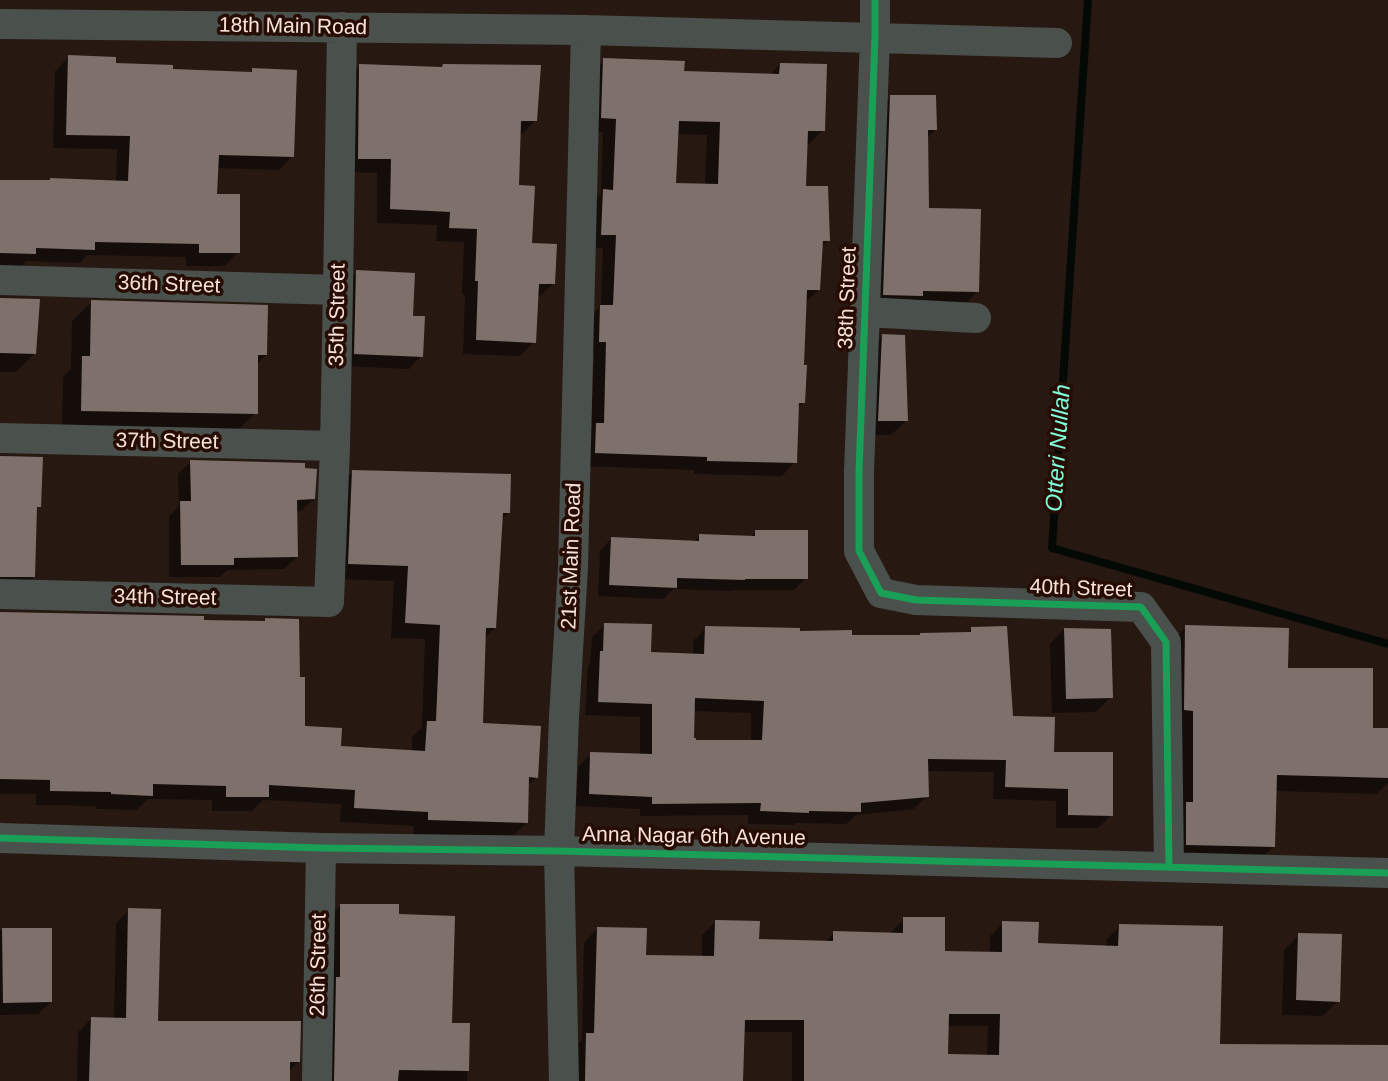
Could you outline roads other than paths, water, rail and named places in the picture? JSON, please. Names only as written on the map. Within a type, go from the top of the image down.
[{"type":"street","name":"38th Street","points":[[875,0],[876,37],[859,472],[859,551],[881,593]]},
{"type":"street","name":"18th Main Road","points":[[0,24],[234,13],[342,27],[586,30],[1057,43]]},
{"type":"street","name":"35th Street","points":[[329,602],[335,446],[342,27]]},
{"type":"street","name":"21st Main Road","points":[[564,1081],[559,851],[573,567],[586,30]]},
{"type":"street","name":"36th Street","points":[[0,280],[338,290]]},
{"type":"street","points":[[865,312],[976,318]]},
{"type":"street","name":"37th Street","points":[[0,438],[335,446]]},
{"type":"street","name":"40th Street","points":[[881,593],[916,600],[1141,607],[1166,642],[1169,866]]},
{"type":"street","name":"34th Street","points":[[0,594],[329,602]]},
{"type":"street","name":"Anna Nagar 6th Avenue","points":[[0,838],[1388,873]]},
{"type":"street","name":"26th Street","points":[[317,1081],[321,848]]},
{"type":"waterway","name":"Otteri Nullah","points":[[1088,0],[1052,548],[1388,644]]}]
